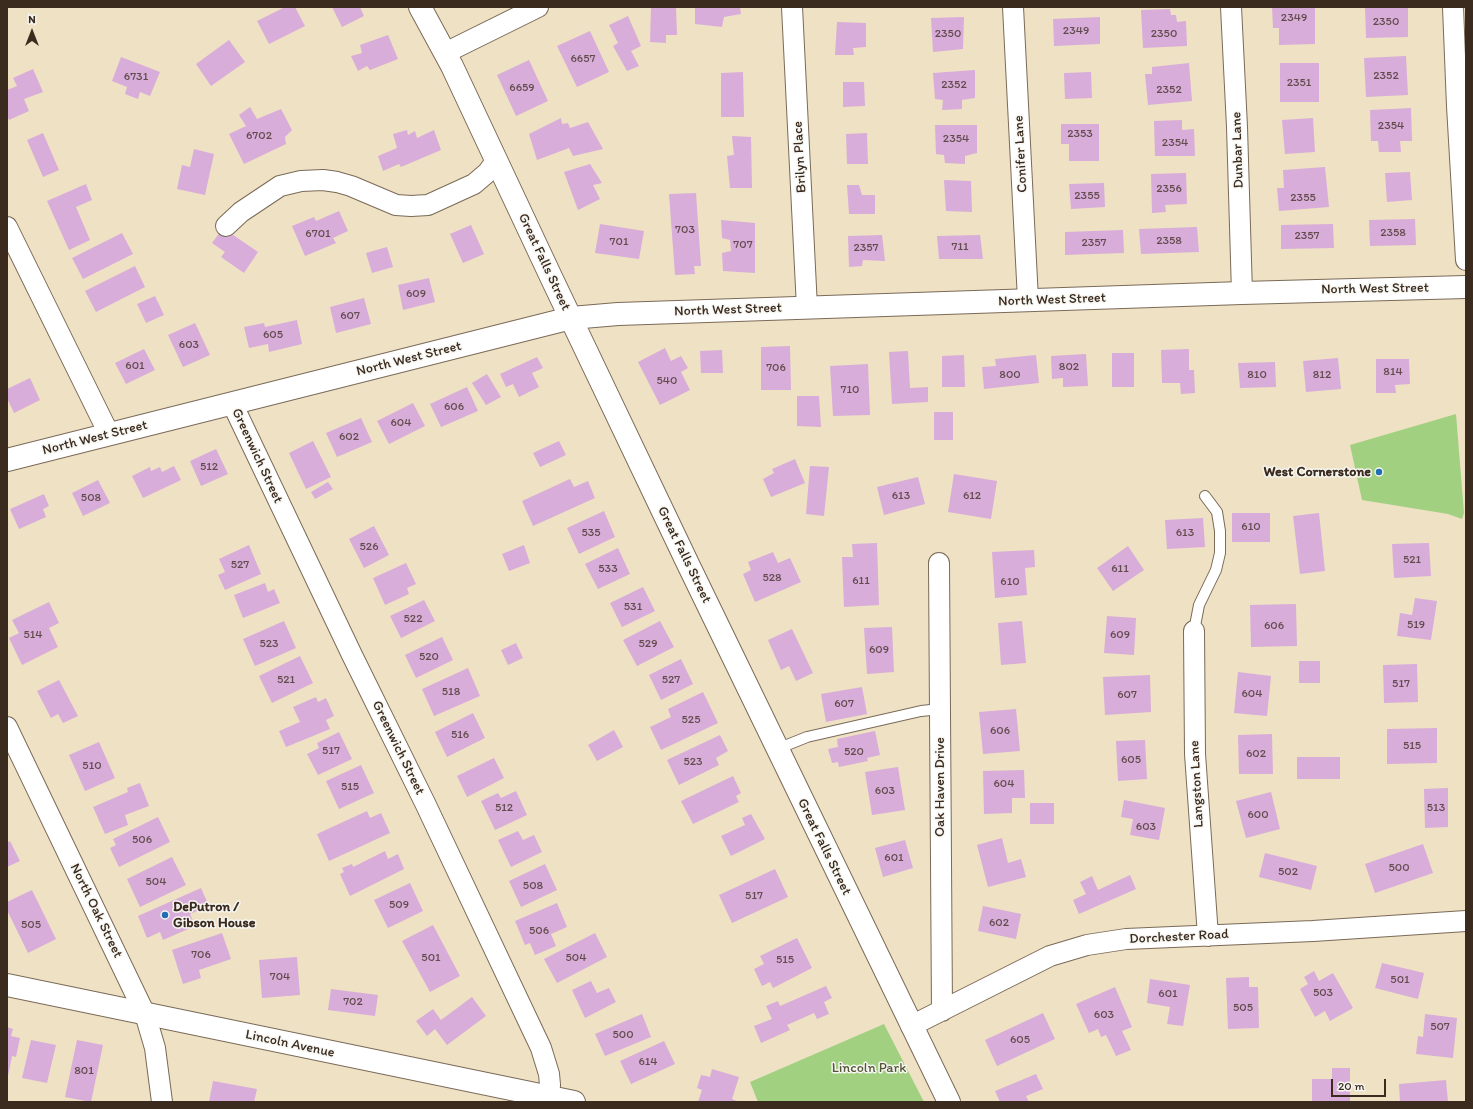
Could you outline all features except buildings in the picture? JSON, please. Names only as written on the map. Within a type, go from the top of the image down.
[{"type":"main road","name":"Great Falls Street","points":[[420,7],[445,53],[777,749],[948,1102]]},
{"type":"main road","name":"North West Street","points":[[7,460],[571,318],[618,314],[1466,287]]},
{"type":"main road","name":"Lincoln Avenue","points":[[7,985],[574,1102]]},
{"type":"street","points":[[445,53],[538,7]]},
{"type":"street","name":"Brilyn Place","points":[[792,7],[807,308]]},
{"type":"street","name":"Conifer Lane","points":[[1014,7],[1028,300]]},
{"type":"street","name":"Dunbar Lane","points":[[1231,7],[1237,128],[1242,293]]},
{"type":"street","points":[[1454,7],[1457,106],[1466,260]]},
{"type":"street","points":[[226,226],[241,212],[280,186],[301,180],[323,180],[337,182],[351,186],[396,205],[428,205],[474,184],[488,172],[496,161]]},
{"type":"street","points":[[7,227],[109,434]]},
{"type":"street","name":"Greenwich Street","points":[[232,403],[425,803],[541,1048],[550,1085],[549,1096]]},
{"type":"street","name":"Oak Haven Drive","points":[[939,563],[942,1010]]},
{"type":"street","name":"Langston Lane","points":[[1194,631],[1195,754],[1208,936]]},
{"type":"street","name":"North Oak Street","points":[[7,727],[145,1014],[155,1048],[162,1102]]},
{"type":"street","name":"Dorchester Road","points":[[911,1026],[1050,956],[1087,945],[1126,940],[1313,931],[1466,921]]},
{"type":"lane","points":[[1194,631],[1199,605],[1216,570],[1220,553],[1220,531],[1217,512],[1205,496]]},
{"type":"lane","points":[[777,749],[806,737],[921,711],[940,709]]},
{"type":"green space","points":[[1456,414],[1464,513],[1462,519],[1448,514],[1362,500],[1350,445]]},
{"type":"green space","name":"Lincoln Park","points":[[884,1024],[924,1102],[758,1102],[750,1082]]},
{"type":"place","name":"West Cornerstone","points":[[1379,472]]},
{"type":"place","name":"DePutron / Gibson House","points":[[165,915]]}]
